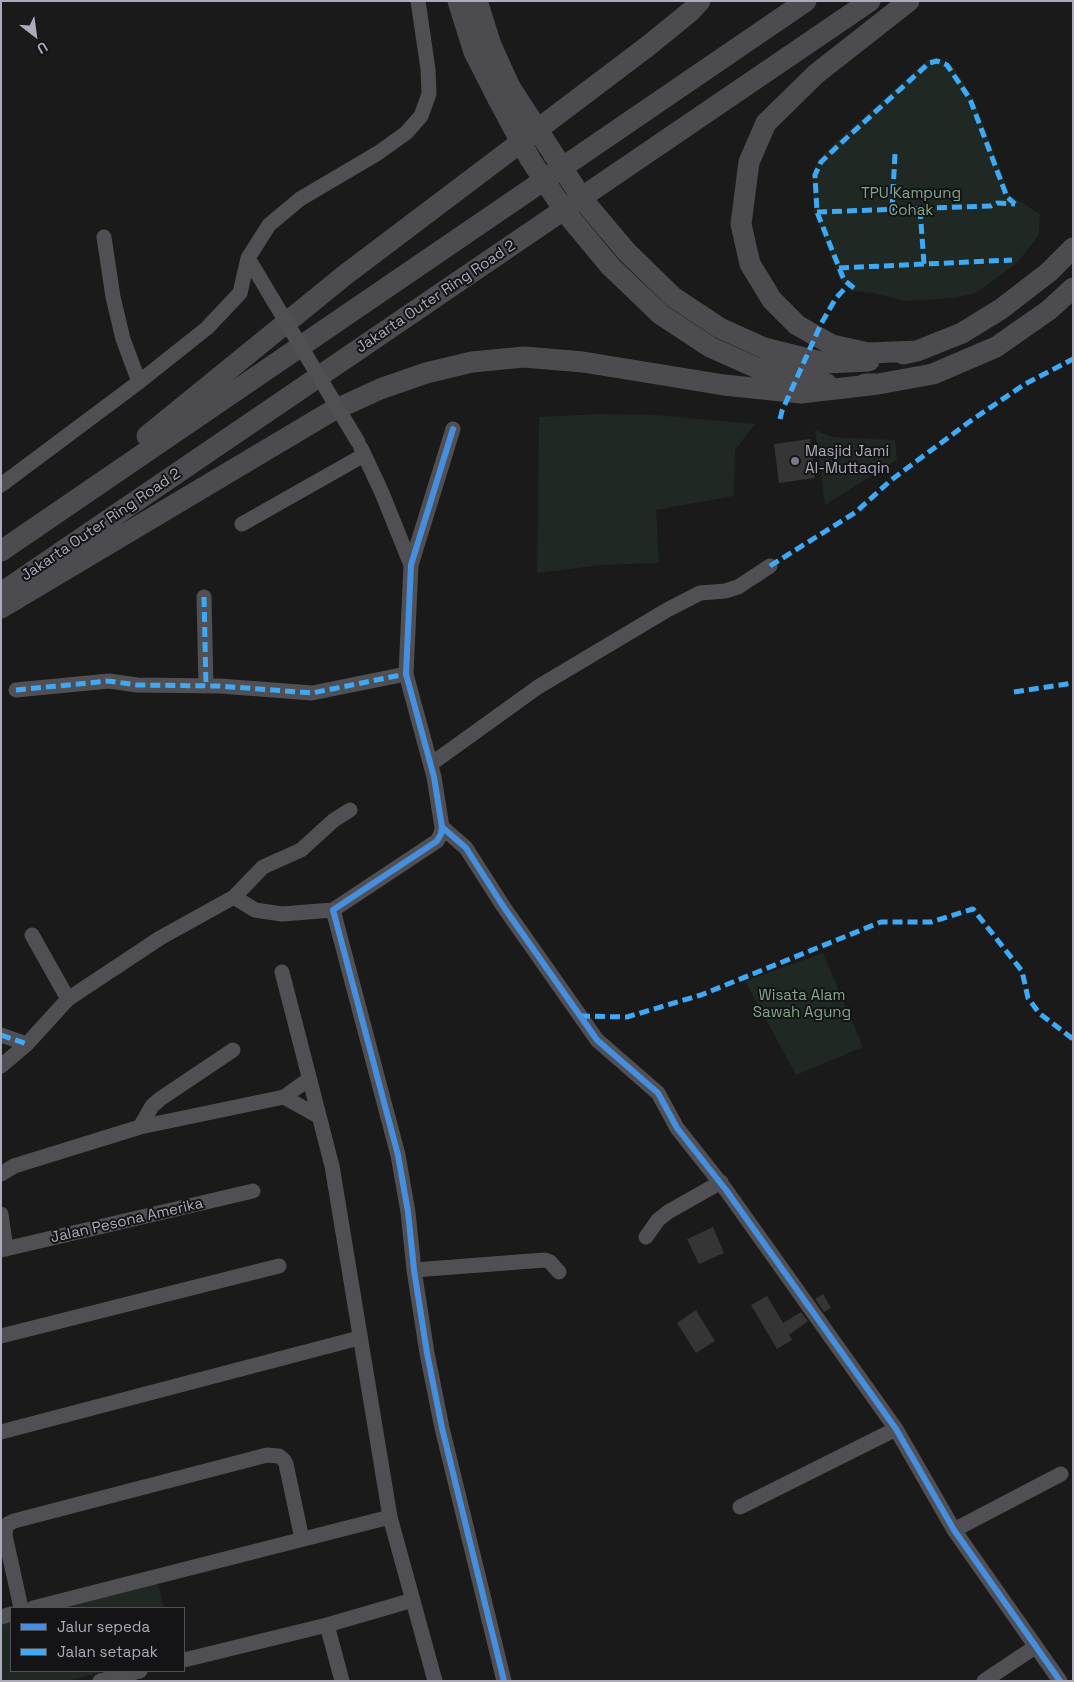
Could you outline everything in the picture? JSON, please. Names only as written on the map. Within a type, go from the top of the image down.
[{"type":"highway","points":[[458,1],[474,52],[583,200],[626,251],[673,297],[720,328],[764,348],[825,363],[868,361],[917,351],[962,333],[1001,309],[1049,272],[1073,248]]},
{"type":"highway","points":[[478,1],[504,93],[530,159],[566,213],[610,266],[660,314],[710,347],[757,368],[823,384],[878,384]]},
{"type":"highway","points":[[31,531],[345,276],[648,46],[692,11],[700,1]]},
{"type":"highway","points":[[1,551],[806,1]]},
{"type":"highway","name":"Jakarta Outer Ring Road 2","points":[[1,593],[870,1]]},
{"type":"highway","points":[[909,1],[816,74],[766,123],[749,162],[741,224],[750,264],[772,300],[798,325],[832,345],[868,353],[917,351]]},
{"type":"highway","points":[[1,608],[330,412],[380,389],[426,373],[472,362],[524,357],[583,362],[724,385],[801,393],[878,384],[932,374],[996,347],[1049,310],[1073,288]]},
{"type":"street","points":[[1,485],[139,382],[207,328],[240,293],[248,258],[269,225],[300,198],[378,153],[406,133],[422,116],[429,94],[428,69],[418,1]]},
{"type":"street","points":[[104,237],[113,297],[123,339],[139,382]]},
{"type":"street","points":[[248,258],[361,448],[382,493],[411,565]]},
{"type":"street","points":[[234,897],[255,910],[282,914],[333,910],[437,841],[441,834],[442,826],[431,764],[406,674],[411,565],[453,429]]},
{"type":"street","points":[[242,524],[361,448]]},
{"type":"street","points":[[431,764],[538,686],[667,610],[700,593],[725,591],[738,587],[770,566]]},
{"type":"street","points":[[204,597],[206,686]]},
{"type":"street","points":[[16,690],[110,681],[137,685],[206,686],[312,693],[406,674]]},
{"type":"street","points":[[1,1066],[27,1044],[68,999],[160,938],[234,897],[264,867],[272,862],[295,854],[334,820],[350,810]]},
{"type":"street","points":[[442,826],[466,848],[503,906],[597,1040],[658,1093],[677,1128],[721,1182],[896,1429],[954,1530],[1034,1647],[1060,1681]]},
{"type":"street","points":[[333,910],[398,1155],[408,1212],[414,1270],[427,1353],[442,1428],[504,1681]]},
{"type":"street","points":[[32,935],[68,999]]},
{"type":"street","points":[[282,972],[332,1166],[390,1517],[435,1681]]},
{"type":"street","points":[[1,1036],[27,1044]]},
{"type":"street","points":[[140,1127],[152,1106],[160,1099],[233,1050]]},
{"type":"street","points":[[1,1174],[14,1166],[140,1127],[284,1097],[309,1079]]},
{"type":"street","points":[[284,1097],[318,1116]]},
{"type":"street","points":[[646,1237],[658,1220],[668,1212],[721,1182]]},
{"type":"street","name":"Jalan Pesona Amerika","points":[[3,1250],[253,1191]]},
{"type":"street","points":[[1,1214],[3,1250]]},
{"type":"street","points":[[414,1270],[545,1260],[550,1262],[559,1272]]},
{"type":"street","points":[[1,1336],[279,1266]]},
{"type":"street","points":[[1,1432],[360,1338]]},
{"type":"street","points":[[740,1507],[896,1429]]},
{"type":"street","points":[[21,1607],[5,1535],[8,1524],[267,1455],[279,1456],[286,1464],[302,1539]]},
{"type":"street","points":[[954,1530],[1061,1474]]},
{"type":"street","points":[[37,1607],[390,1517]]},
{"type":"street","points":[[185,1660],[327,1625],[413,1600]]},
{"type":"street","points":[[327,1625],[342,1681]]},
{"type":"street","points":[[984,1681],[1034,1647]]},
{"type":"street","points":[[100,1681],[136,1672]]},
{"type":"green space","name":"TPU Kampung Cohak","points":[[937,57],[953,66],[973,97],[1010,195],[1040,214],[1039,235],[1018,262],[976,293],[955,298],[906,301],[873,293],[853,291],[841,282],[814,213],[812,175],[818,160],[837,141],[927,60]]},
{"type":"green space","points":[[600,414],[655,415],[755,424],[735,450],[734,496],[656,510],[659,563],[601,565],[537,573],[539,417]]},
{"type":"green space","points":[[815,430],[832,437],[895,440],[897,460],[825,505]]},
{"type":"green space","name":"Wisata Alam Sawah Agung","points":[[823,953],[863,1047],[796,1075],[745,981]]},
{"type":"green space","points":[[157,1579],[164,1607],[50,1607]]},
{"type":"green space","points":[[10,1617],[10,1672],[102,1672],[67,1681],[1,1681],[1,1620]]},
{"type":"building","name":"Masjid Jami Al-Muttaqin","points":[[810,439],[815,478],[779,483],[774,444]]},
{"type":"building","points":[[713,1227],[724,1253],[699,1264],[687,1239]]},
{"type":"building","points":[[823,1294],[831,1308],[824,1312],[815,1299]]},
{"type":"building","points":[[767,1296],[783,1323],[801,1312],[808,1321],[789,1335],[792,1340],[777,1349],[751,1305]]},
{"type":"building","points":[[696,1310],[715,1341],[696,1353],[677,1323]]},
{"type":"marked path","points":[[854,288],[844,280],[817,212],[815,175],[821,162],[929,63],[937,61],[947,65],[970,99],[1007,197],[1015,204]]},
{"type":"marked path","points":[[892,209],[895,154]]},
{"type":"marked path","points":[[817,212],[991,206],[997,203],[1015,204]]},
{"type":"marked path","points":[[920,209],[924,264]]},
{"type":"marked path","points":[[839,268],[1012,260]]},
{"type":"marked path","points":[[780,419],[821,324],[836,298],[849,284]]},
{"type":"marked path","points":[[770,566],[856,512],[890,481],[969,422],[1025,384],[1073,359]]},
{"type":"marked path","points":[[204,597],[206,686]]},
{"type":"marked path","points":[[16,690],[109,681],[137,685],[220,686],[312,693],[406,674]]},
{"type":"marked path","points":[[1014,692],[1073,683]]},
{"type":"marked path","points":[[580,1016],[627,1017],[701,995],[881,922],[931,922],[973,909],[1022,971],[1028,998],[1039,1013],[1073,1039]]},
{"type":"marked path","points":[[1,1035],[27,1044]]},
{"type":"cycle path","points":[[453,429],[411,565],[406,674],[434,777],[442,827],[441,834],[437,841],[333,910],[398,1155],[408,1212],[414,1270],[427,1353],[442,1428],[504,1681]]},
{"type":"cycle path","points":[[442,827],[466,848],[503,906],[597,1040],[658,1093],[677,1128],[726,1190],[896,1429],[954,1530],[1060,1681]]},
{"type":"place","name":"Masjid Jami Al-Muttaqin","points":[[795,461]]}]
